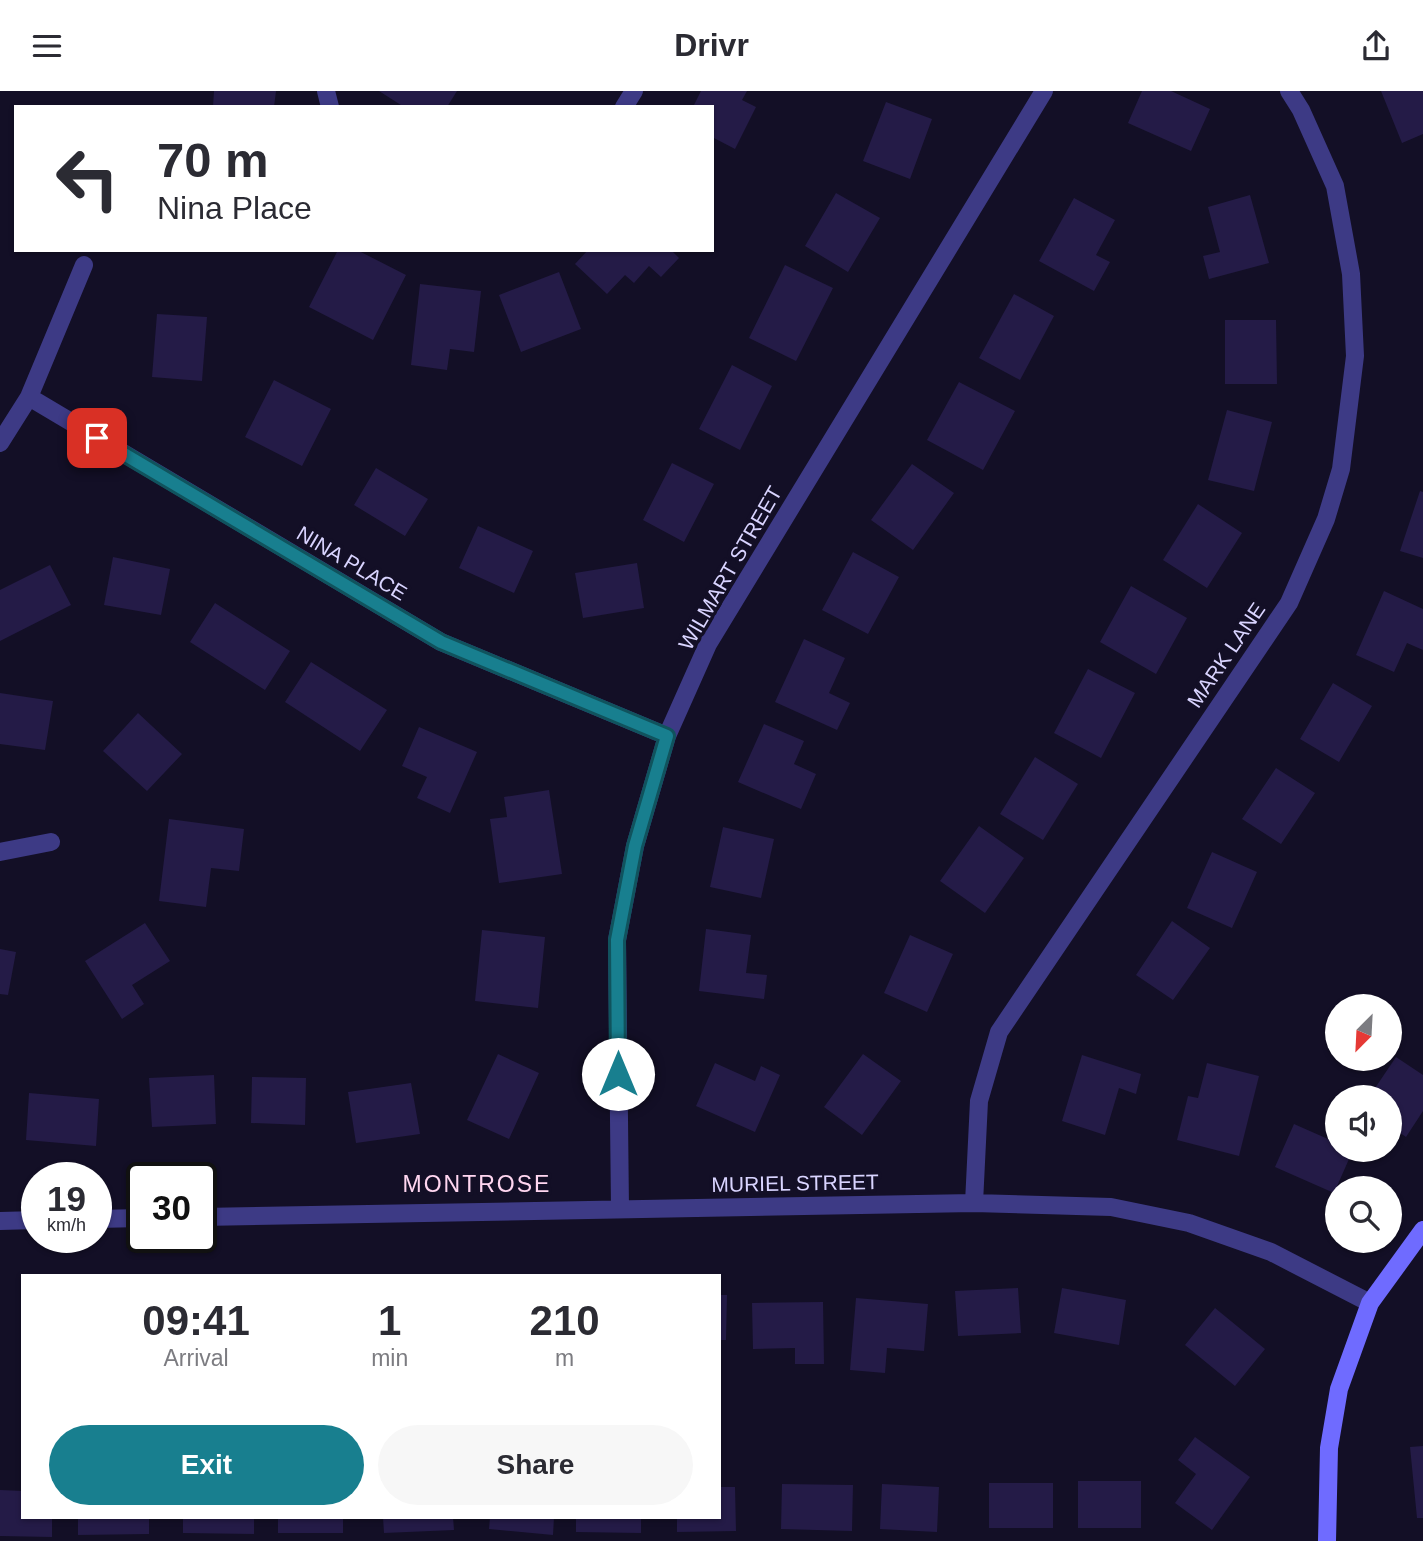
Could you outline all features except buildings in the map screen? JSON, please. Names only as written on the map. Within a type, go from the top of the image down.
[{"type":"street","name":"WILMART STREET","points":[[620,1208],[617,940],[635,846],[667,736],[708,644],[1044,91]]},
{"type":"street","name":"MARK LANE","points":[[974,1203],[979,1101],[999,1032],[1289,603],[1326,519],[1341,469],[1355,356],[1351,274],[1335,186],[1301,110],[1289,91]]},
{"type":"street","points":[[0,443],[29,397],[84,265]]},
{"type":"street","name":"NINA PLACE","points":[[29,397],[441,642],[667,736]]},
{"type":"street","points":[[0,852],[51,842]]},
{"type":"street","name":"MURIEL STREET","points":[[217,1217],[974,1203],[1111,1207],[1189,1223],[1271,1252],[1370,1303]]},
{"type":"street","points":[[0,1221],[21,1220]]},
{"type":"street","points":[[1328,1541],[1329,1448],[1339,1389],[1370,1303],[1423,1230]]},
{"type":"district","name":"MONTROSE","points":[[477,1184]]},
{"type":"route","points":[[97,438],[441,642],[667,736],[635,846],[617,940],[618,1074]]}]
